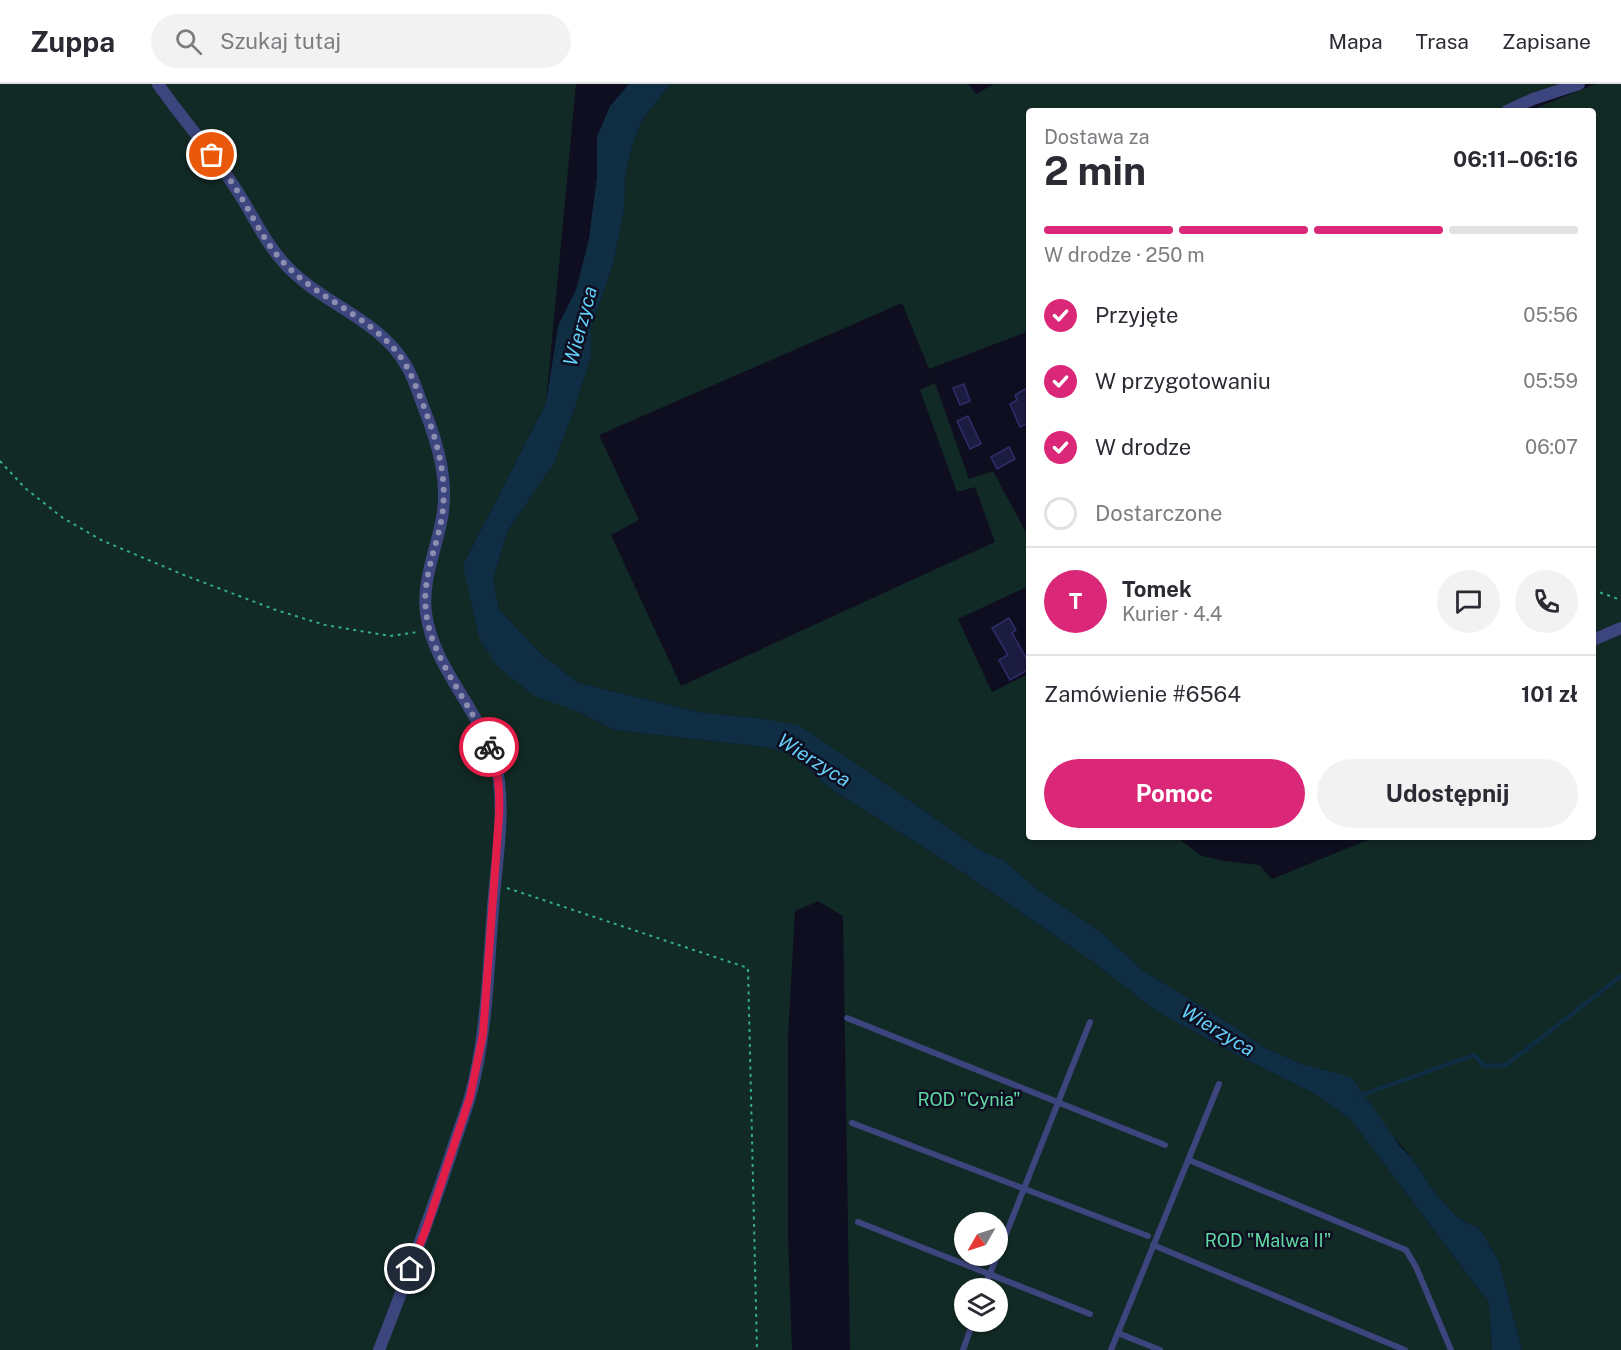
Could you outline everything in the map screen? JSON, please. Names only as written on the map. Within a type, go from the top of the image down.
[{"type":"street","points":[[158,84],[237,189],[270,245],[283,262],[312,288],[386,339],[408,369],[436,443],[442,465],[444,486],[441,524],[426,590],[426,611],[430,630],[436,648],[485,737],[495,760],[499,782],[500,803],[483,1034],[470,1097],[426,1229],[379,1350]]},
{"type":"street","points":[[1514,108],[1579,84]]},
{"type":"street","points":[[1596,639],[1621,628]]},
{"type":"lane","points":[[848,1018],[1165,1145]]},
{"type":"lane","points":[[1008,1228],[1090,1022]]},
{"type":"lane","points":[[1111,1350],[1219,1084]]},
{"type":"lane","points":[[852,1123],[1148,1236]]},
{"type":"lane","points":[[1189,1161],[1406,1250],[1416,1267],[1451,1350]]},
{"type":"lane","points":[[858,1222],[1090,1314]]},
{"type":"lane","points":[[1153,1245],[1405,1350]]},
{"type":"lane","points":[[988,1278],[992,1266]]},
{"type":"lane","points":[[963,1350],[969,1332]]},
{"type":"lane","points":[[1118,1333],[1160,1350]]},
{"type":"path","points":[[0,461],[25,488],[63,518],[101,540],[184,575],[276,610],[325,625],[390,636],[430,630]]},
{"type":"path","points":[[1596,591],[1621,600]]},
{"type":"path","points":[[494,883],[748,968],[757,1350]]},
{"type":"green space","points":[[0,84],[576,84],[546,403],[463,565],[576,711],[614,730],[765,747],[796,756],[828,787],[964,873],[1093,962],[1156,1011],[1315,1094],[1351,1120],[1489,1303],[1492,1350],[850,1350],[843,916],[818,901],[795,911],[788,1037],[788,1236],[792,1350],[0,1350]]},
{"type":"green space","points":[[671,84],[968,84],[976,94],[994,84],[1568,84],[1531,95],[1503,108],[1026,108],[1026,332],[929,369],[902,303],[599,435],[639,520],[611,535],[681,686],[995,542],[975,487],[957,492],[920,390],[935,383],[969,479],[993,471],[1026,532],[1026,587],[958,619],[992,692],[1026,675],[1026,840],[1180,840],[1202,856],[1259,865],[1272,879],[1368,840],[1596,840],[1596,643],[1621,633],[1621,1350],[1522,1350],[1499,1261],[1480,1229],[1457,1217],[1436,1194],[1412,1158],[1340,1074],[1305,1065],[1265,1048],[1142,970],[1102,933],[1034,887],[1005,861],[980,850],[845,758],[758,718],[703,713],[579,683],[542,655],[499,609],[493,580],[507,532],[554,463],[591,356],[591,328],[613,265],[624,210],[625,175],[642,120]]},
{"type":"green space","points":[[1595,84],[1621,84],[1621,623],[1596,633],[1596,108],[1536,108]]},
{"type":"water","name":"Wierzyca","points":[[629,84],[671,84],[642,120],[631,150],[625,175],[624,210],[613,265],[591,328],[591,356],[554,463],[507,532],[493,580],[499,609],[542,655],[579,683],[703,713],[758,718],[798,725],[980,850],[1005,861],[1034,887],[1102,933],[1142,970],[1265,1048],[1305,1065],[1353,1079],[1436,1194],[1457,1217],[1480,1229],[1499,1261],[1522,1350],[1492,1350],[1489,1303],[1351,1120],[1315,1094],[1156,1011],[1093,962],[964,873],[828,787],[796,756],[765,747],[614,730],[576,711],[534,696],[497,666],[479,638],[463,565],[546,403],[558,326],[576,290],[589,239],[597,176],[597,137],[610,106]]},
{"type":"building","points":[[964,384],[970,401],[960,405],[953,388]]},
{"type":"building","points":[[1025,389],[1026,391],[1026,424],[1020,427],[1010,404],[1017,400],[1015,395]]},
{"type":"building","points":[[968,416],[981,444],[970,449],[957,421]]},
{"type":"building","points":[[1009,447],[1015,459],[997,469],[991,457]]},
{"type":"building","points":[[1009,618],[1016,630],[1012,633],[1026,658],[1026,671],[1010,680],[999,660],[1008,655],[992,628]]},
{"type":"waterway","points":[[1359,1096],[1474,1055],[1484,1066],[1506,1065],[1621,976]]},
{"type":"way so far","points":[[212,155],[237,189],[270,245],[283,262],[312,288],[386,339],[397,351],[417,388],[436,443],[442,465],[444,486],[441,524],[426,590],[426,611],[436,648],[489,747]]},
{"type":"route","points":[[410,1269],[426,1229],[470,1097],[483,1034],[500,803],[495,760],[489,747]]},
{"type":"park label","name":"ROD \"Cynia\"","points":[[969,1100]]},
{"type":"park label","name":"ROD \"Malwa II\"","points":[[1268,1241]]}]
